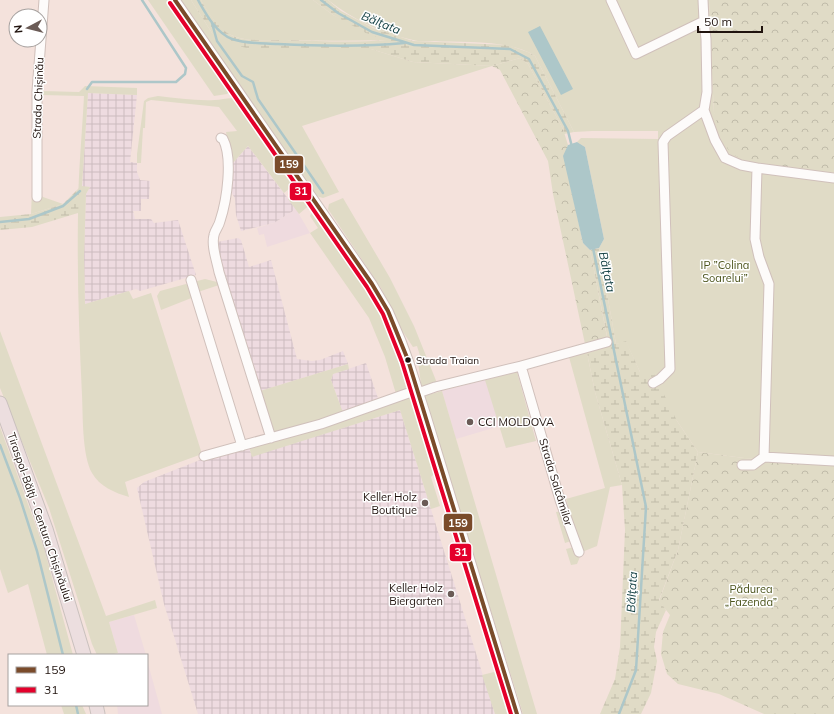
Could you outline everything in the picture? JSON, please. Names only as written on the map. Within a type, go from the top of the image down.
[{"type":"highway","name":"Tiraspol-Bălţi - Centura Chișinăului","points":[[0,403],[46,529],[84,654]]},
{"type":"street","name":"Strada Chișinău","points":[[37,197],[37,91],[44,0]]},
{"type":"street","points":[[175,0],[372,284],[388,311],[401,342],[418,392],[517,714]]},
{"type":"street","points":[[612,0],[636,54],[704,21]]},
{"type":"street","points":[[703,0],[706,39],[707,92],[704,110],[715,140],[726,158],[741,165],[757,168],[834,178]]},
{"type":"street","points":[[653,383],[660,379],[670,368],[663,142],[667,136],[704,110]]},
{"type":"street","points":[[221,138],[226,145],[228,154],[226,199],[220,221],[214,235],[213,244],[219,272],[271,438]]},
{"type":"street","points":[[757,168],[755,239],[759,257],[769,284],[764,457]]},
{"type":"street","points":[[191,280],[242,446]]},
{"type":"street","points":[[204,456],[321,424],[435,387],[521,366],[607,342]]},
{"type":"street","name":"Strada Salcâmilor","points":[[521,366],[560,500],[579,552]]},
{"type":"street","points":[[742,465],[753,464],[764,457],[834,461]]},
{"type":"shaded area","points":[[88,93],[137,95],[130,162],[137,163],[137,172],[140,180],[150,181],[149,199],[141,199],[141,211],[133,211],[135,219],[151,219],[154,223],[178,220],[196,275],[140,291],[136,289],[85,304],[84,256],[86,194],[90,187],[82,187]]},
{"type":"shaded area","points":[[248,146],[296,209],[274,223],[241,231],[236,215],[235,199],[231,191],[232,164]]},
{"type":"shaded area","points":[[296,209],[310,233],[267,247],[264,234],[259,235],[257,228],[274,223]]},
{"type":"shaded area","points":[[238,238],[241,240],[249,267],[271,260],[297,359],[312,361],[320,360],[343,351],[348,364],[260,391],[220,266],[217,242]]},
{"type":"shaded area","points":[[366,363],[379,401],[346,412],[342,410],[331,380],[333,374]]},
{"type":"shaded area","points":[[517,372],[536,441],[506,448],[500,426],[456,439],[442,391]]},
{"type":"shaded area","name":"Keller Holz Biergarten","points":[[400,410],[495,714],[198,714],[164,604],[137,488],[144,482],[205,458],[249,447],[252,456]]},
{"type":"shaded area","points":[[134,615],[146,654],[114,654],[118,653],[109,622]]},
{"type":"shaded area","points":[[148,664],[162,714],[118,714],[117,706],[148,706]]},
{"type":"green space","points":[[148,0],[168,0],[230,87],[230,91],[227,94],[214,96]]},
{"type":"green space","points":[[180,0],[191,0],[212,33],[249,49],[371,49],[413,62],[492,66],[302,126],[339,192],[323,198],[316,196]]},
{"type":"green space","points":[[191,0],[201,0],[222,29],[231,35],[243,39],[336,42],[386,40],[366,33],[333,15],[313,0],[328,0],[341,11],[373,28],[413,41],[508,45],[535,56],[574,132],[564,134],[563,129],[528,64],[520,58],[492,66],[413,62],[371,49],[249,49],[220,40],[212,33]]},
{"type":"green space","points":[[201,0],[313,0],[333,15],[388,40],[336,41],[243,39],[231,35],[222,29],[210,15]]},
{"type":"green space","name":"IP ”Colina Soarelui”","points":[[328,0],[710,0],[709,16],[714,113],[749,162],[834,173],[834,463],[744,458],[698,452],[640,372],[626,342],[616,344],[599,248],[604,239],[585,147],[577,142],[581,138],[658,139],[658,131],[574,132],[535,56],[525,51],[500,44],[415,41],[390,34],[368,25]]},
{"type":"green space","points":[[710,0],[834,0],[834,173],[749,162],[730,153],[723,140],[714,113],[709,16]]},
{"type":"green space","points":[[520,58],[528,64],[563,129],[568,145],[564,156],[583,243],[590,250],[607,337],[585,344],[553,194],[548,161],[500,70],[492,66]]},
{"type":"green space","points":[[85,86],[137,88],[137,95],[88,93],[82,186],[90,187],[86,194],[84,256],[85,304],[129,291],[133,299],[151,293],[202,454],[125,482],[129,497],[108,488],[99,482],[92,473],[86,456],[83,424],[78,304],[78,214],[84,96],[42,95],[42,91],[79,92]]},
{"type":"green space","points":[[158,96],[201,100],[237,99],[297,182],[284,193],[248,146],[232,164],[226,132],[237,131],[219,107],[151,100],[146,102],[141,163],[137,163],[144,101],[148,98]]},
{"type":"green space","points":[[80,187],[78,213],[32,227],[0,230],[0,217],[31,214],[63,204]]},
{"type":"green space","points":[[301,188],[312,203],[299,214],[288,199]]},
{"type":"green space","points":[[32,189],[43,197],[63,204],[31,214]]},
{"type":"green space","points":[[343,198],[390,278],[414,326],[437,383],[424,388],[421,384],[418,362],[422,362],[417,346],[413,347],[401,329],[381,288],[328,209],[329,204]]},
{"type":"green space","points":[[316,210],[363,280],[384,317],[405,369],[407,382],[404,391],[396,394],[385,357],[369,318],[310,233],[318,228],[310,216],[312,212]]},
{"type":"green space","points":[[599,248],[616,344],[626,341],[640,372],[652,370],[677,421],[698,452],[678,550],[659,600],[666,610],[656,632],[654,647],[657,661],[651,693],[641,714],[600,714],[615,679],[620,647],[625,530],[622,485],[595,392],[587,353],[609,346],[590,250]]},
{"type":"green space","points":[[205,279],[217,282],[219,285],[198,292],[197,281]]},
{"type":"green space","points":[[186,284],[191,287],[194,297],[161,310],[157,296],[160,291]]},
{"type":"green space","points":[[0,331],[106,616],[155,600],[157,608],[109,622],[118,653],[97,654],[92,644],[49,508],[0,388]]},
{"type":"green space","points":[[581,353],[587,353],[595,392],[622,485],[610,487],[597,546],[582,552],[566,499],[605,488],[569,357]]},
{"type":"green space","points":[[348,364],[349,369],[333,374],[331,380],[342,410],[346,412],[276,434],[272,430],[260,391]]},
{"type":"green space","points":[[517,372],[536,441],[506,448],[485,380]]},
{"type":"green space","points":[[442,391],[537,714],[523,714],[424,396]]},
{"type":"green space","points":[[408,397],[416,402],[436,472],[431,477],[440,506],[431,509],[400,410],[252,457],[249,447]]},
{"type":"green space","points":[[0,427],[44,548],[73,654],[47,654],[28,584],[8,593],[0,569]]},
{"type":"green space","name":"Pădurea „Fazenda”","points":[[698,452],[744,458],[834,463],[834,714],[764,714],[719,694],[678,684],[667,674],[661,654],[663,632],[670,615],[659,601],[678,550]]},
{"type":"green space","points":[[562,511],[571,541],[565,543],[556,512]]},
{"type":"green space","points":[[574,547],[582,552],[577,564],[571,565],[566,549]]},
{"type":"green space","points":[[498,671],[512,714],[495,714],[482,675]]},
{"type":"green space","points":[[61,706],[82,706],[86,714],[64,714]]},
{"type":"water","points":[[540,26],[573,89],[561,95],[528,32]]},
{"type":"water","points":[[577,142],[585,147],[604,239],[599,248],[590,250],[583,243],[563,156],[568,145]]},
{"type":"waterway","points":[[87,89],[92,82],[176,82],[185,74],[186,68],[142,0]]},
{"type":"waterway","points":[[198,0],[216,28],[226,36],[237,41],[325,46],[404,43]]},
{"type":"waterway","name":"Bălţata","points":[[321,0],[338,13],[372,32],[414,45],[510,49],[529,59],[568,131],[572,147]]},
{"type":"waterway","points":[[212,23],[217,41],[242,76],[253,82],[258,99],[323,193]]},
{"type":"waterway","points":[[0,222],[29,219],[63,206],[80,191]]},
{"type":"waterway","name":"Bălţata","points":[[593,248],[646,507],[636,670],[619,714]]},
{"type":"waterway","points":[[0,445],[20,498],[37,551],[63,654]]},
{"type":"waterway","points":[[76,706],[78,714]]},
{"type":"transit line","name":"159","points":[[175,0],[372,284],[388,311],[408,360],[517,714]]},
{"type":"transit line","name":"31","points":[[170,3],[367,287],[383,314],[402,362],[511,714]]},
{"type":"place","name":"Strada Traian","points":[[408,360]]},
{"type":"place","name":"CCI MOLDOVA","points":[[470,422]]},
{"type":"place","name":"Keller Holz Boutique","points":[[425,503]]},
{"type":"place","name":"Keller Holz Biergarten","points":[[451,594]]}]
